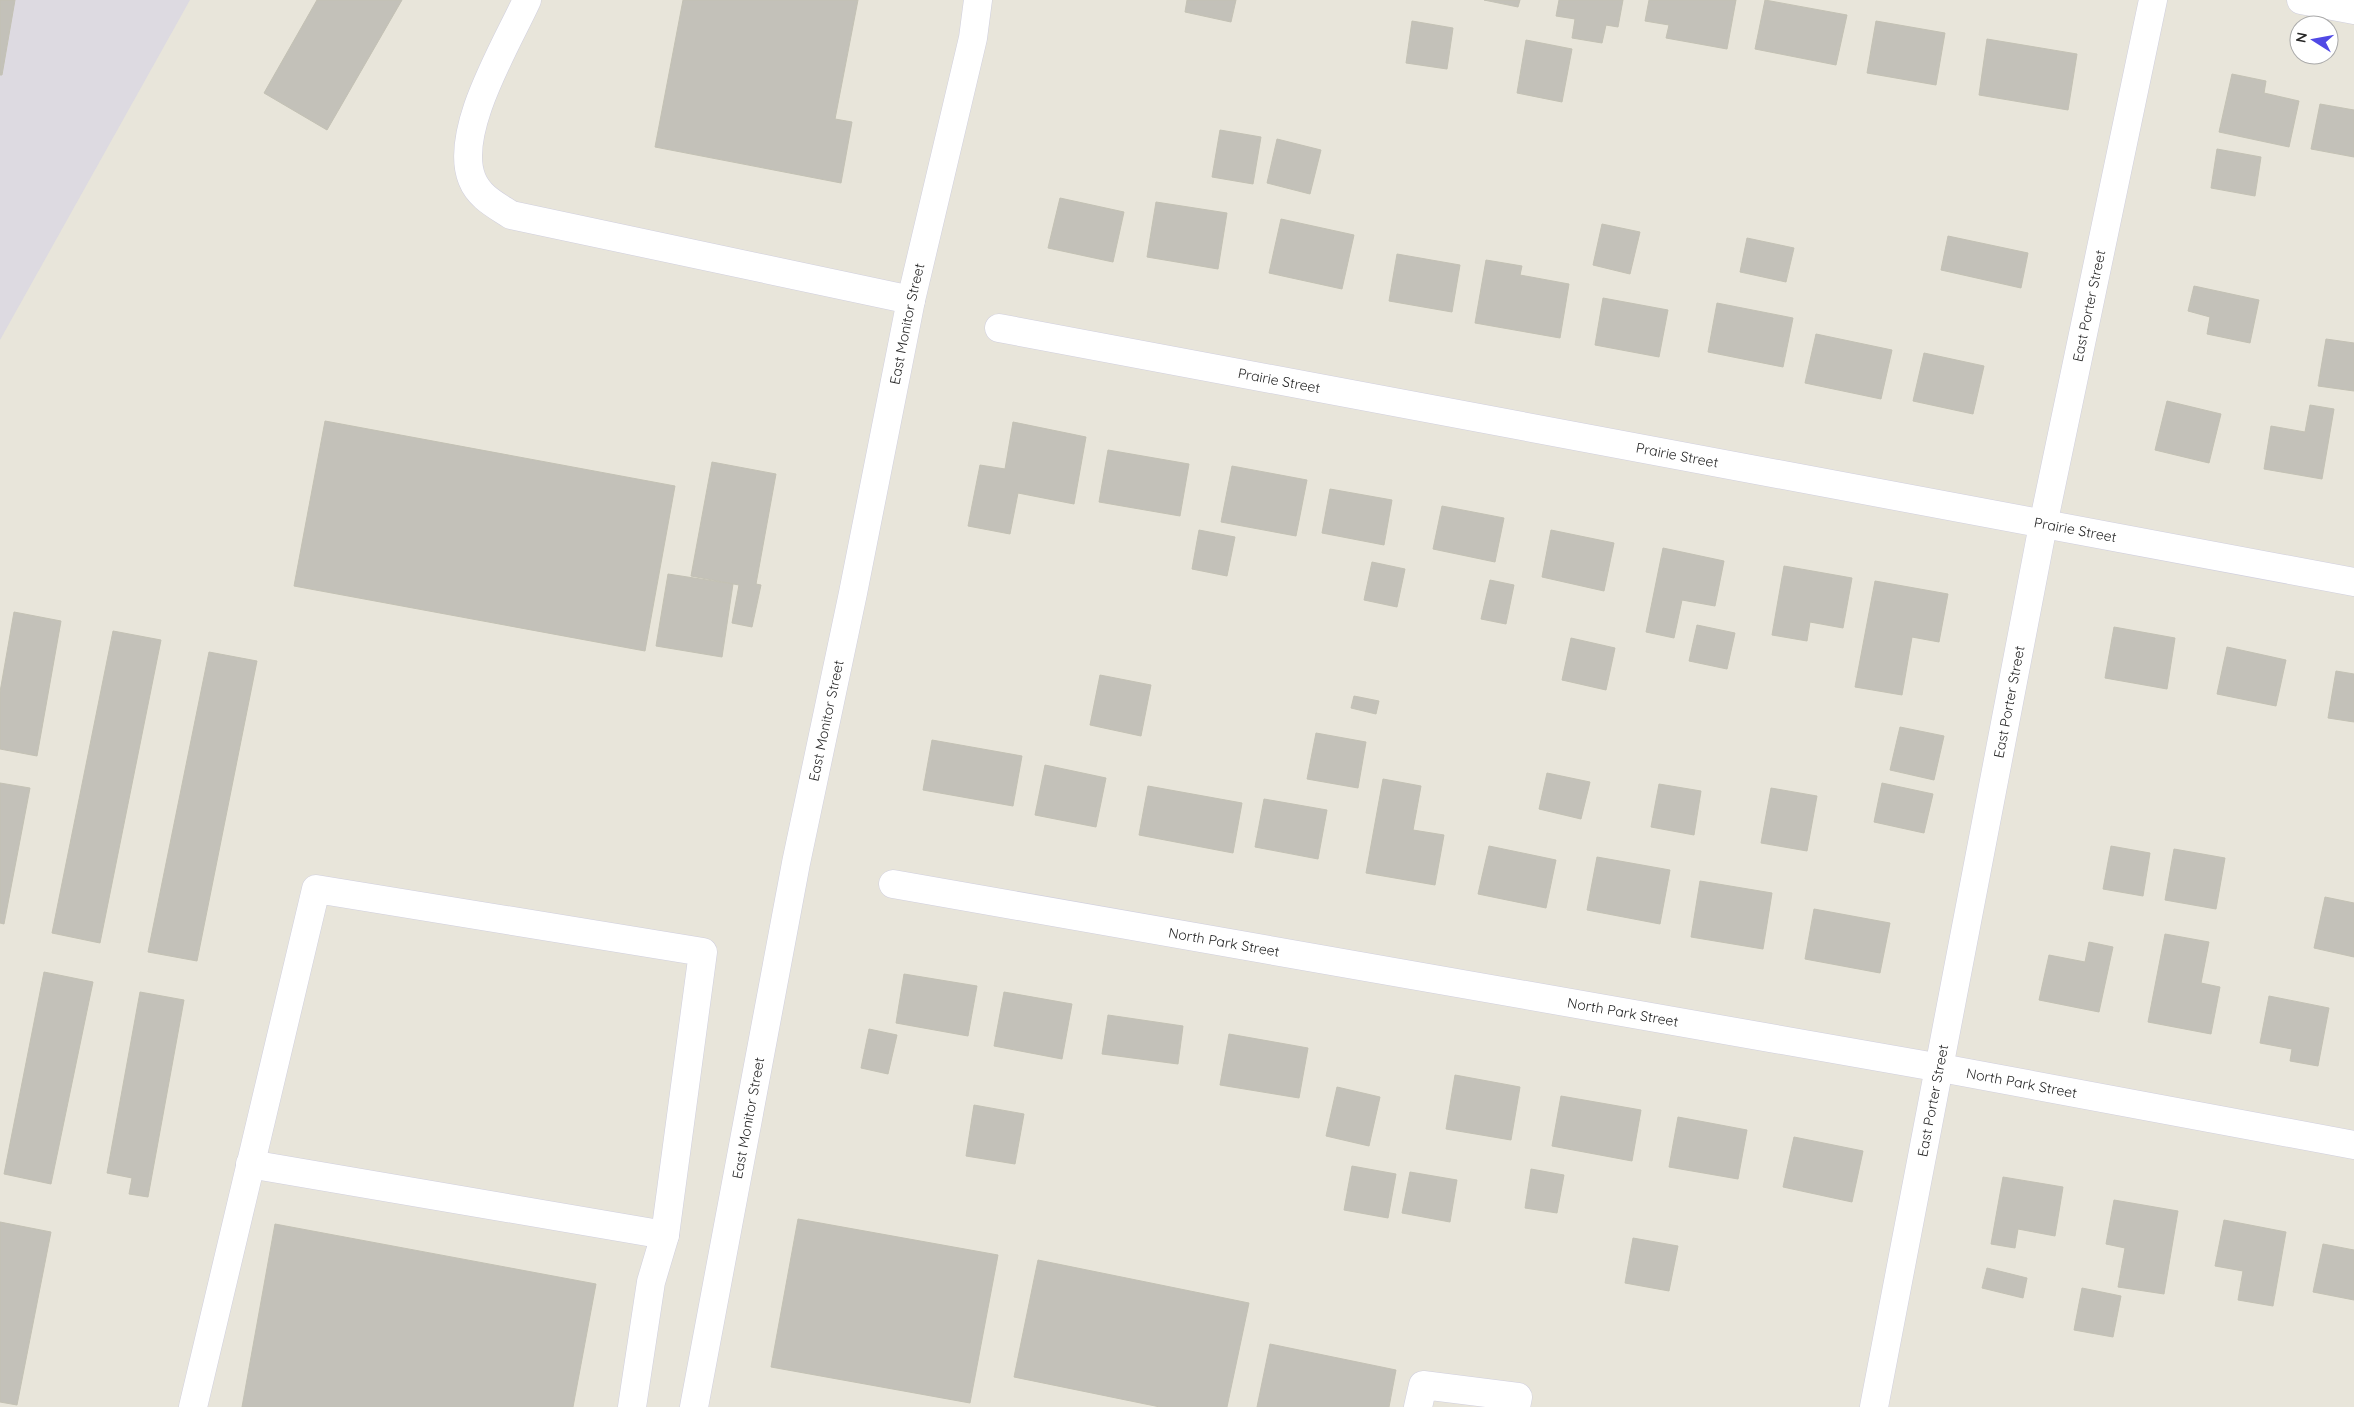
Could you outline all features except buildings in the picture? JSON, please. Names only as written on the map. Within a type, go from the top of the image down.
[{"type":"street","points":[[527,0],[473,116],[466,154],[472,180],[486,199],[511,215],[911,300]]},
{"type":"street","name":"East Monitor Street","points":[[694,1407],[796,862],[911,300],[973,38],[978,0]]},
{"type":"street","name":"East Porter Street","points":[[1874,1407],[1941,1068],[2043,525],[2153,0]]},
{"type":"street","points":[[2301,0],[2354,10]]},
{"type":"street","name":"Prairie Street","points":[[999,328],[2354,582]]},
{"type":"street","name":"North Park Street","points":[[892,884],[1941,1068],[2354,1146]]},
{"type":"street","points":[[193,1407],[316,889],[702,952],[665,1235],[651,1282],[632,1407]]},
{"type":"street","points":[[250,1164],[665,1235]]},
{"type":"street","points":[[1418,1407],[1423,1385],[1518,1397],[1516,1407]]},
{"type":"shaded area","points":[[0,0],[190,0],[0,340]]}]
